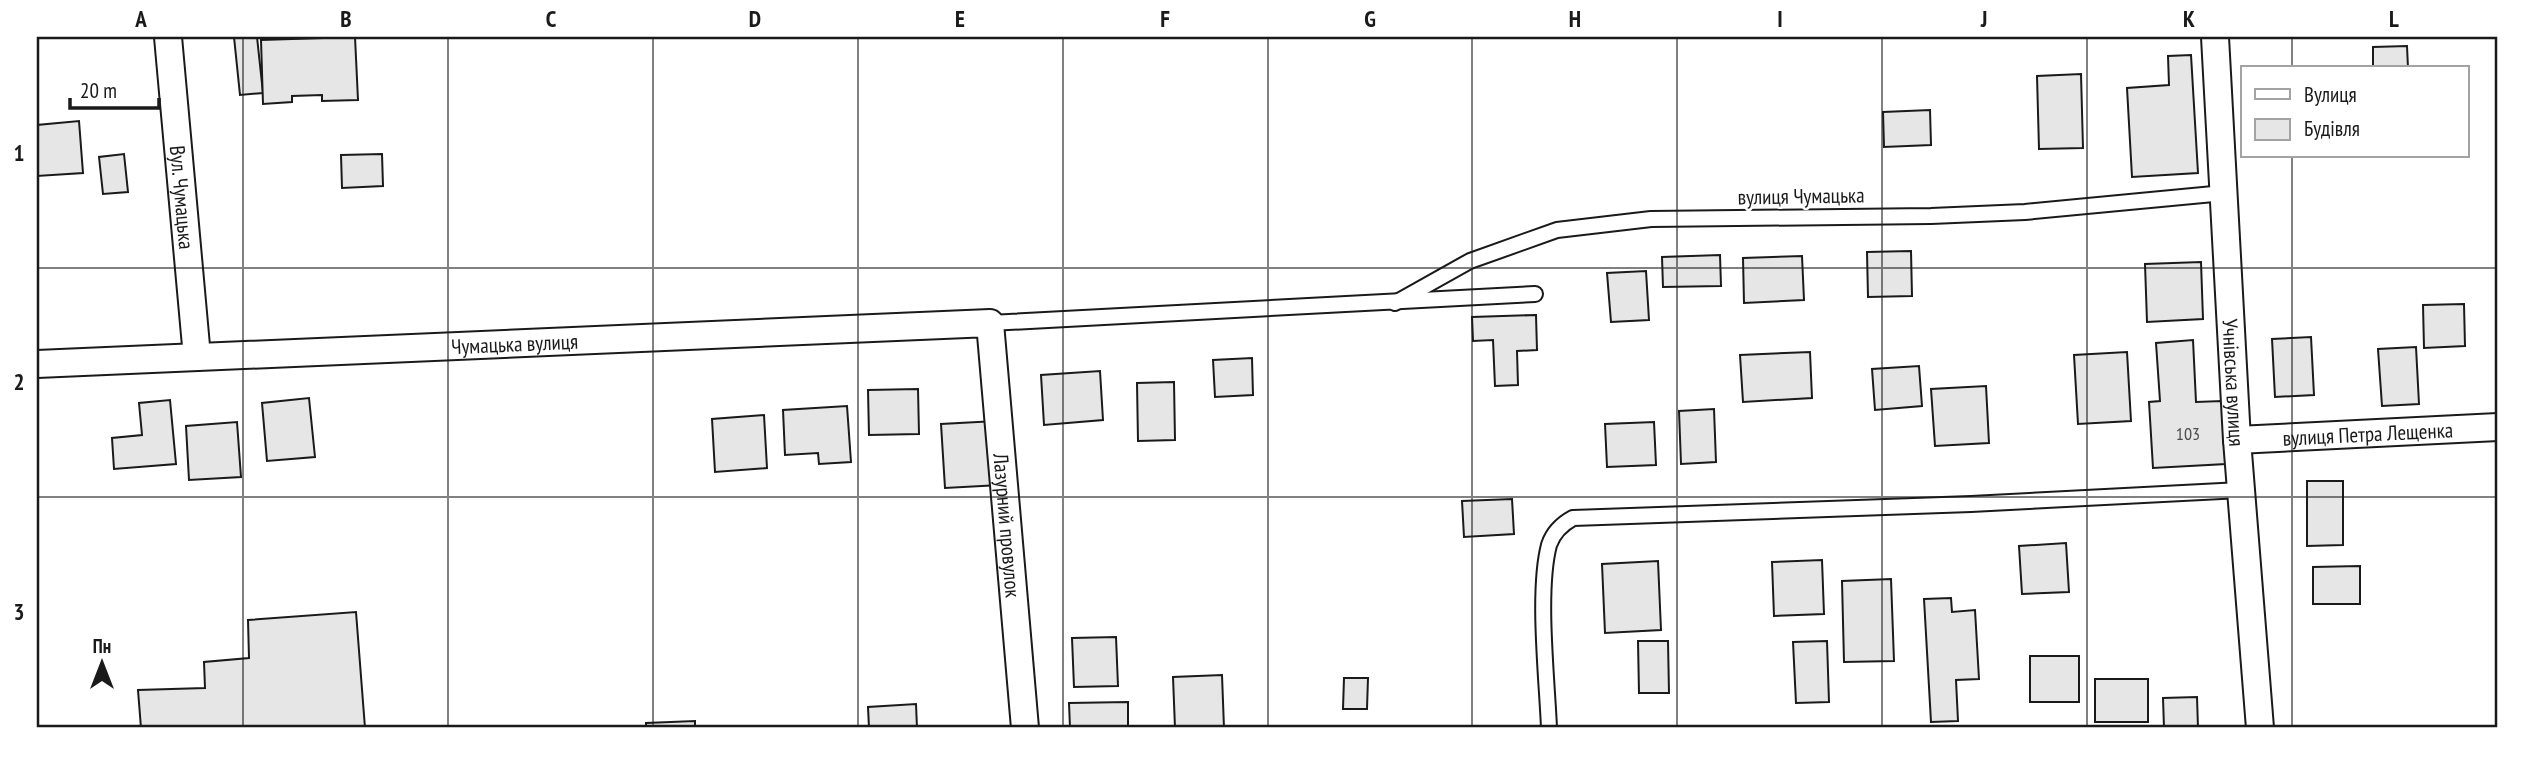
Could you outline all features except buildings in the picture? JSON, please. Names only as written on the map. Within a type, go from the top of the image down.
[{"type":"street","name":"Вул. Чумацька","points":[[168,37],[197,357]]},
{"type":"street","name":"Учнівська вулиця","points":[[2215,37],[2237,440],[2260,728]]},
{"type":"street","name":"Чумацька вулиця","points":[[37,364],[990,323]]},
{"type":"street","name":"Лазурний провулок","points":[[990,323],[1025,728]]},
{"type":"street","name":"вулиця Петра Лещенка","points":[[2237,440],[2498,427]]},
{"type":"lane","name":"вулиця Чумацька","points":[[1395,303],[1470,261],[1557,230],[1651,219],[1931,216],[2025,212],[2224,193]]},
{"type":"lane","points":[[990,323],[1535,294]]},
{"type":"lane","points":[[1549,728],[1545,575],[1550,544],[1563,523],[1573,518],[1971,504],[2241,490]]}]
